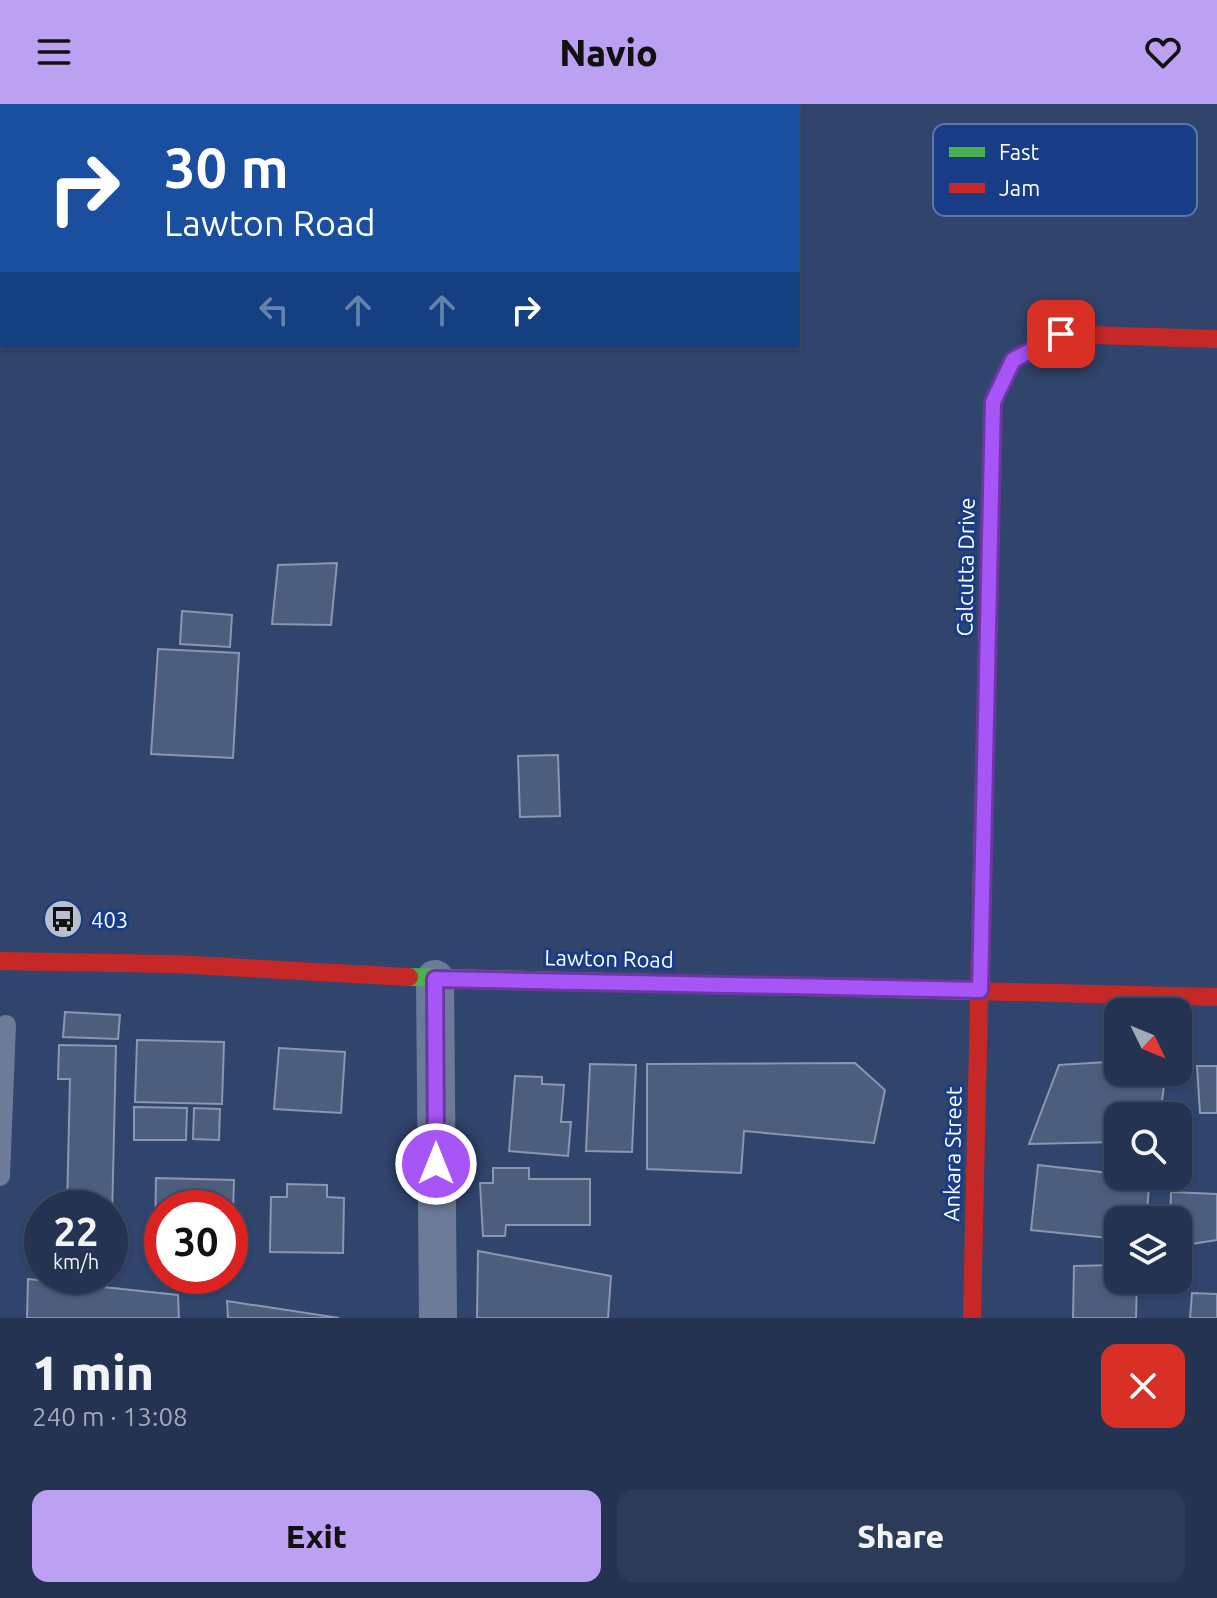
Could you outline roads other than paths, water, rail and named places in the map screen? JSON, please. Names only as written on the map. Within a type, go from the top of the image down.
[{"type":"street","name":"Calcutta Drive","points":[[980,990],[993,402],[1013,360],[1061,334],[1217,339]]},
{"type":"street","name":"Lawton Road","points":[[0,961],[174,964],[435,979],[1217,997]]},
{"type":"street","points":[[435,979],[438,1318]]},
{"type":"street","name":"Ankara Street","points":[[972,1318],[980,990]]},
{"type":"lane","points":[[0,1176],[6,1025]]},
{"type":"place","name":"403","points":[[63,919]]}]
